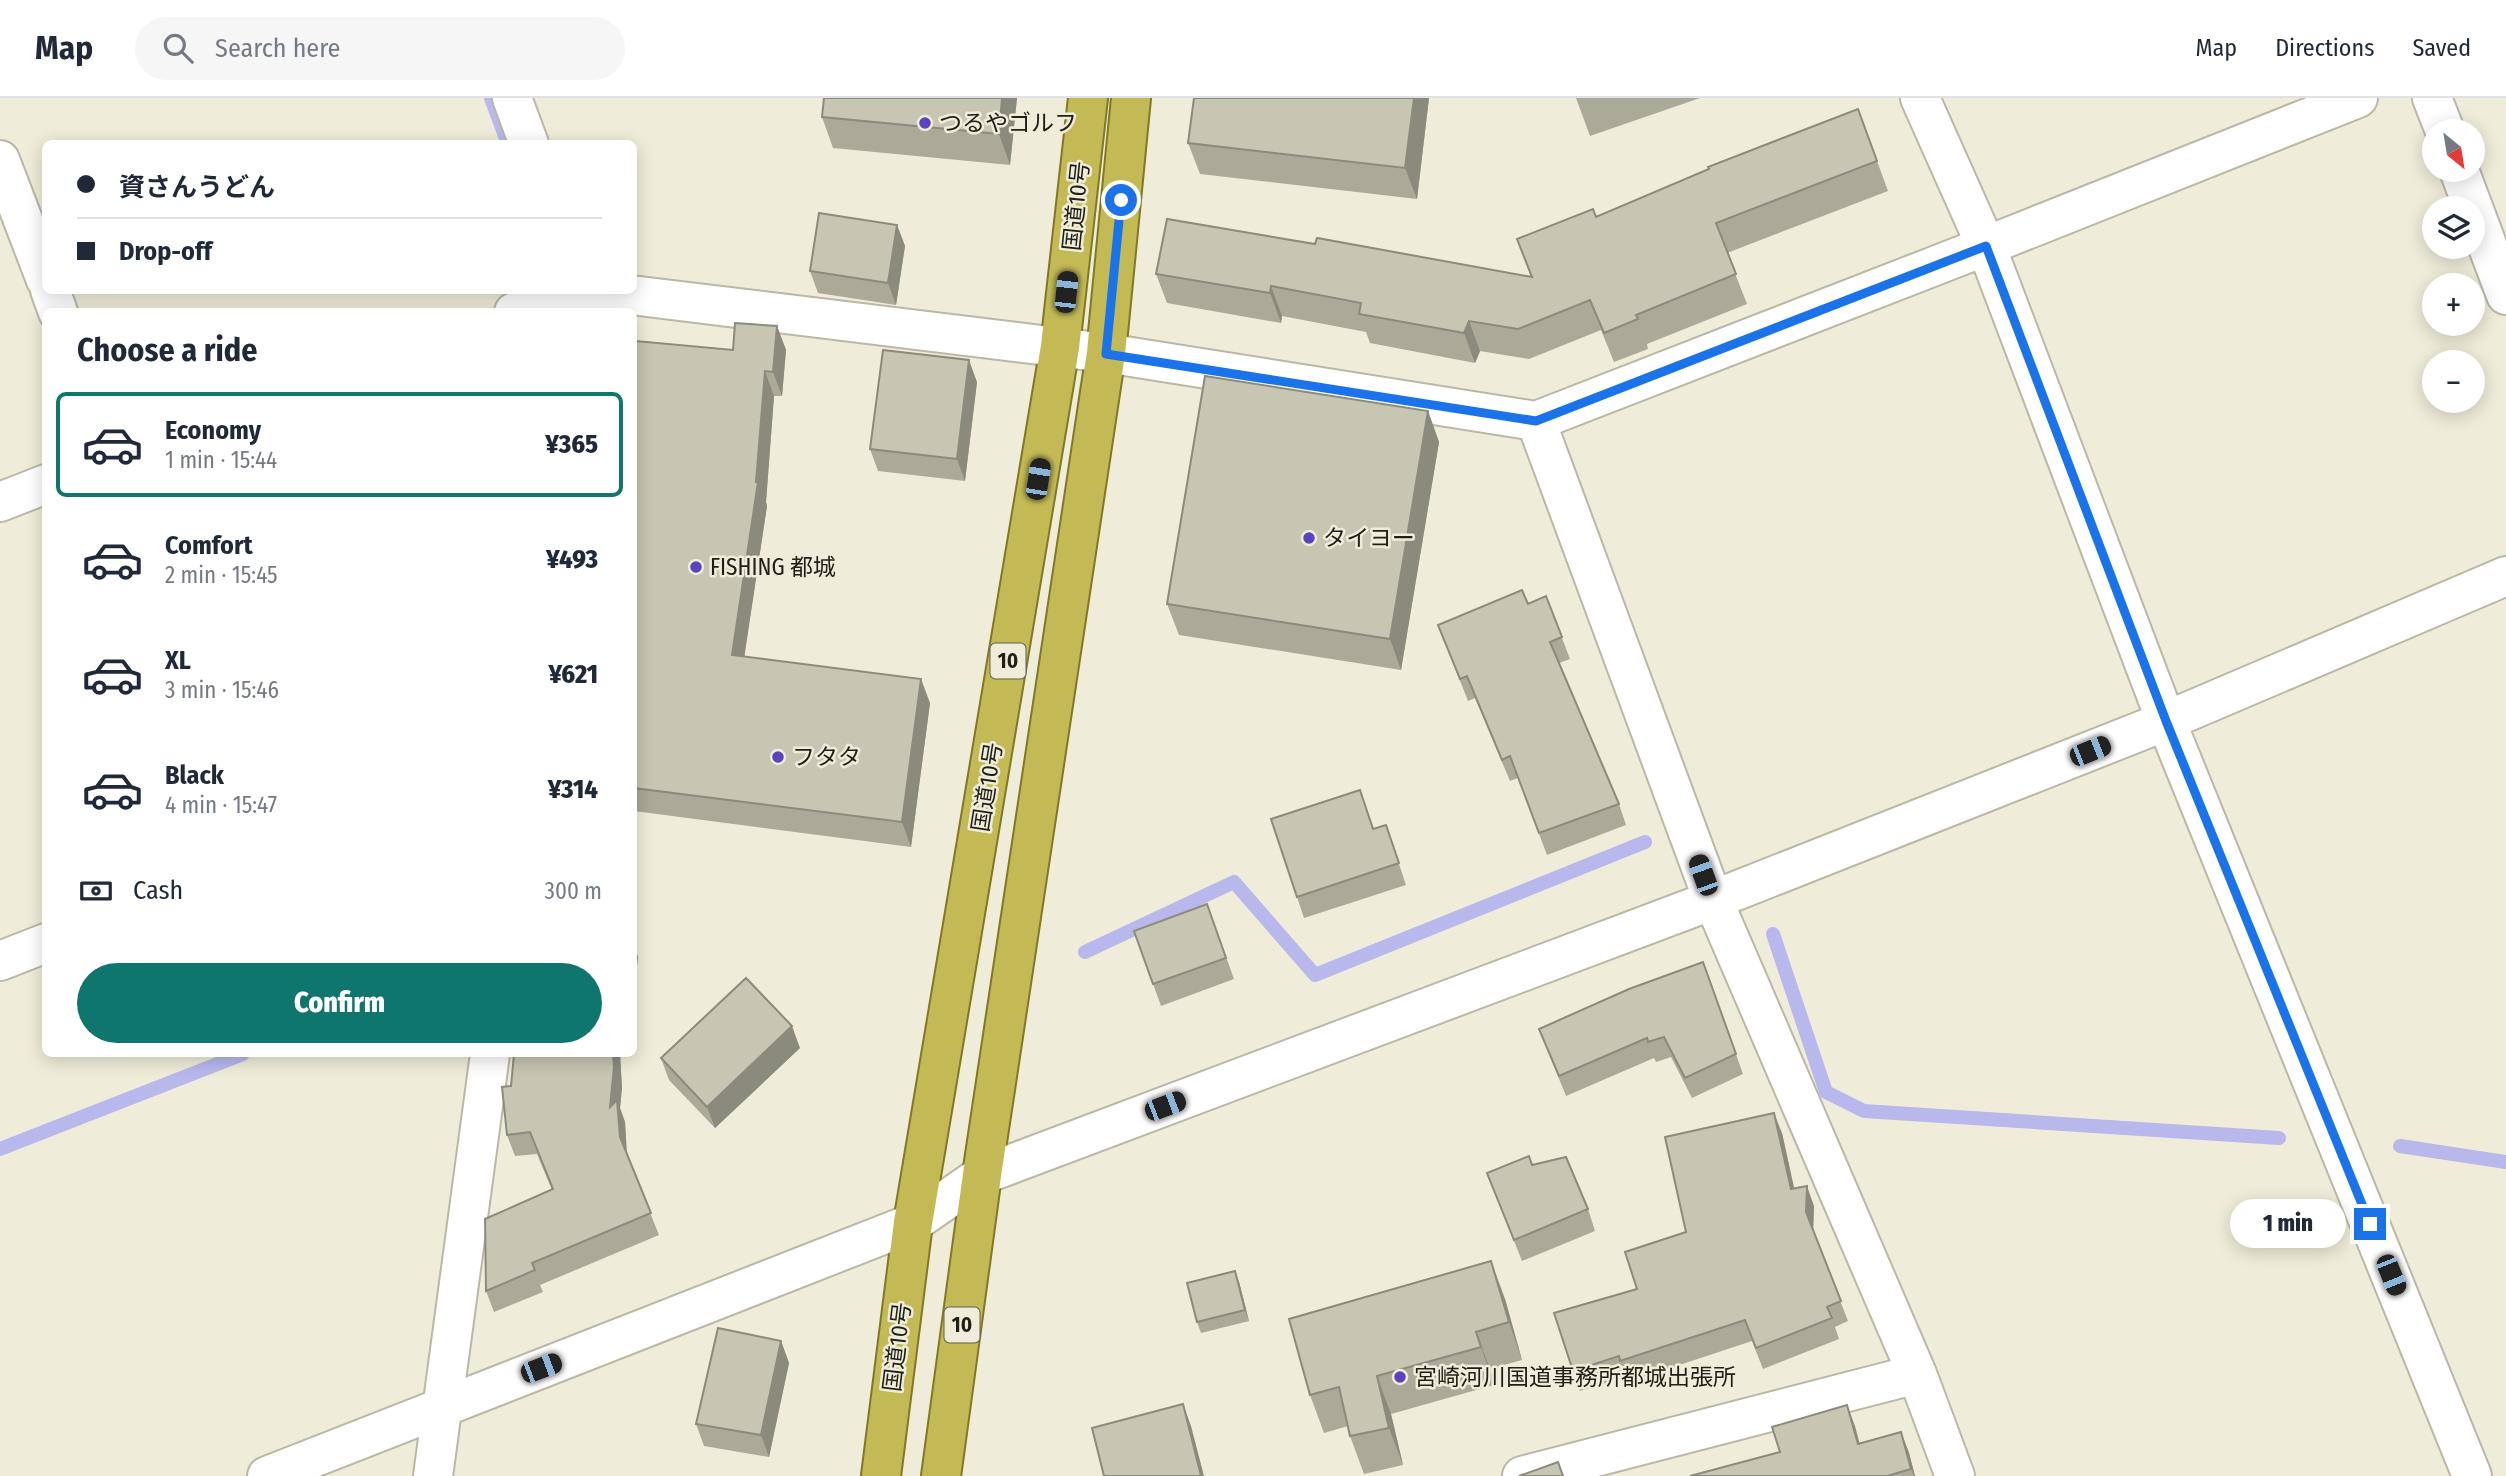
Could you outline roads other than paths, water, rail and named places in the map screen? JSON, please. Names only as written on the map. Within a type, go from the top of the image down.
[{"type":"highway","name":"国道10号","points":[[881,1476],[913,1223],[1060,347],[1088,98]]},
{"type":"highway","name":"国道10号","points":[[941,1476],[982,1175],[1106,354],[1131,98]]},
{"type":"street","points":[[512,98],[528,140]]},
{"type":"street","points":[[1920,98],[1986,246],[2166,721],[2473,1476]]},
{"type":"street","points":[[619,294],[1060,347],[1536,421],[2357,98]]},
{"type":"street","points":[[2432,98],[2440,119]]},
{"type":"street","points":[[0,160],[42,270]]},
{"type":"street","points":[[2464,182],[2506,295]]},
{"type":"street","points":[[527,308],[573,294]]},
{"type":"street","points":[[1536,421],[1713,900],[1917,1374],[1955,1476]]},
{"type":"street","points":[[0,502],[42,486]]},
{"type":"street","points":[[267,1476],[913,1223],[982,1175],[1713,900],[2166,721],[2506,576]]},
{"type":"street","points":[[0,961],[42,945]]},
{"type":"street","points":[[433,1476],[490,1057]]},
{"type":"street","points":[[1522,1476],[1644,1461],[1917,1374]]},
{"type":"waterway","points":[[491,98],[507,140]]},
{"type":"waterway","points":[[1085,952],[1234,882],[1315,975],[1645,842]]},
{"type":"waterway","points":[[1773,934],[1826,1092],[1864,1111],[2279,1138]]},
{"type":"waterway","points":[[0,1149],[235,1057]]},
{"type":"waterway","points":[[2400,1146],[2506,1162]]},
{"type":"place","name":"つるやゴルフ","points":[[925,123]]},
{"type":"place","name":"タイヨー","points":[[1309,538]]},
{"type":"place","name":"FISHING 都城","points":[[696,567]]},
{"type":"place","name":"フタタ","points":[[778,757]]},
{"type":"place","name":"宮崎河川国道事務所都城出張所","points":[[1400,1377]]}]
